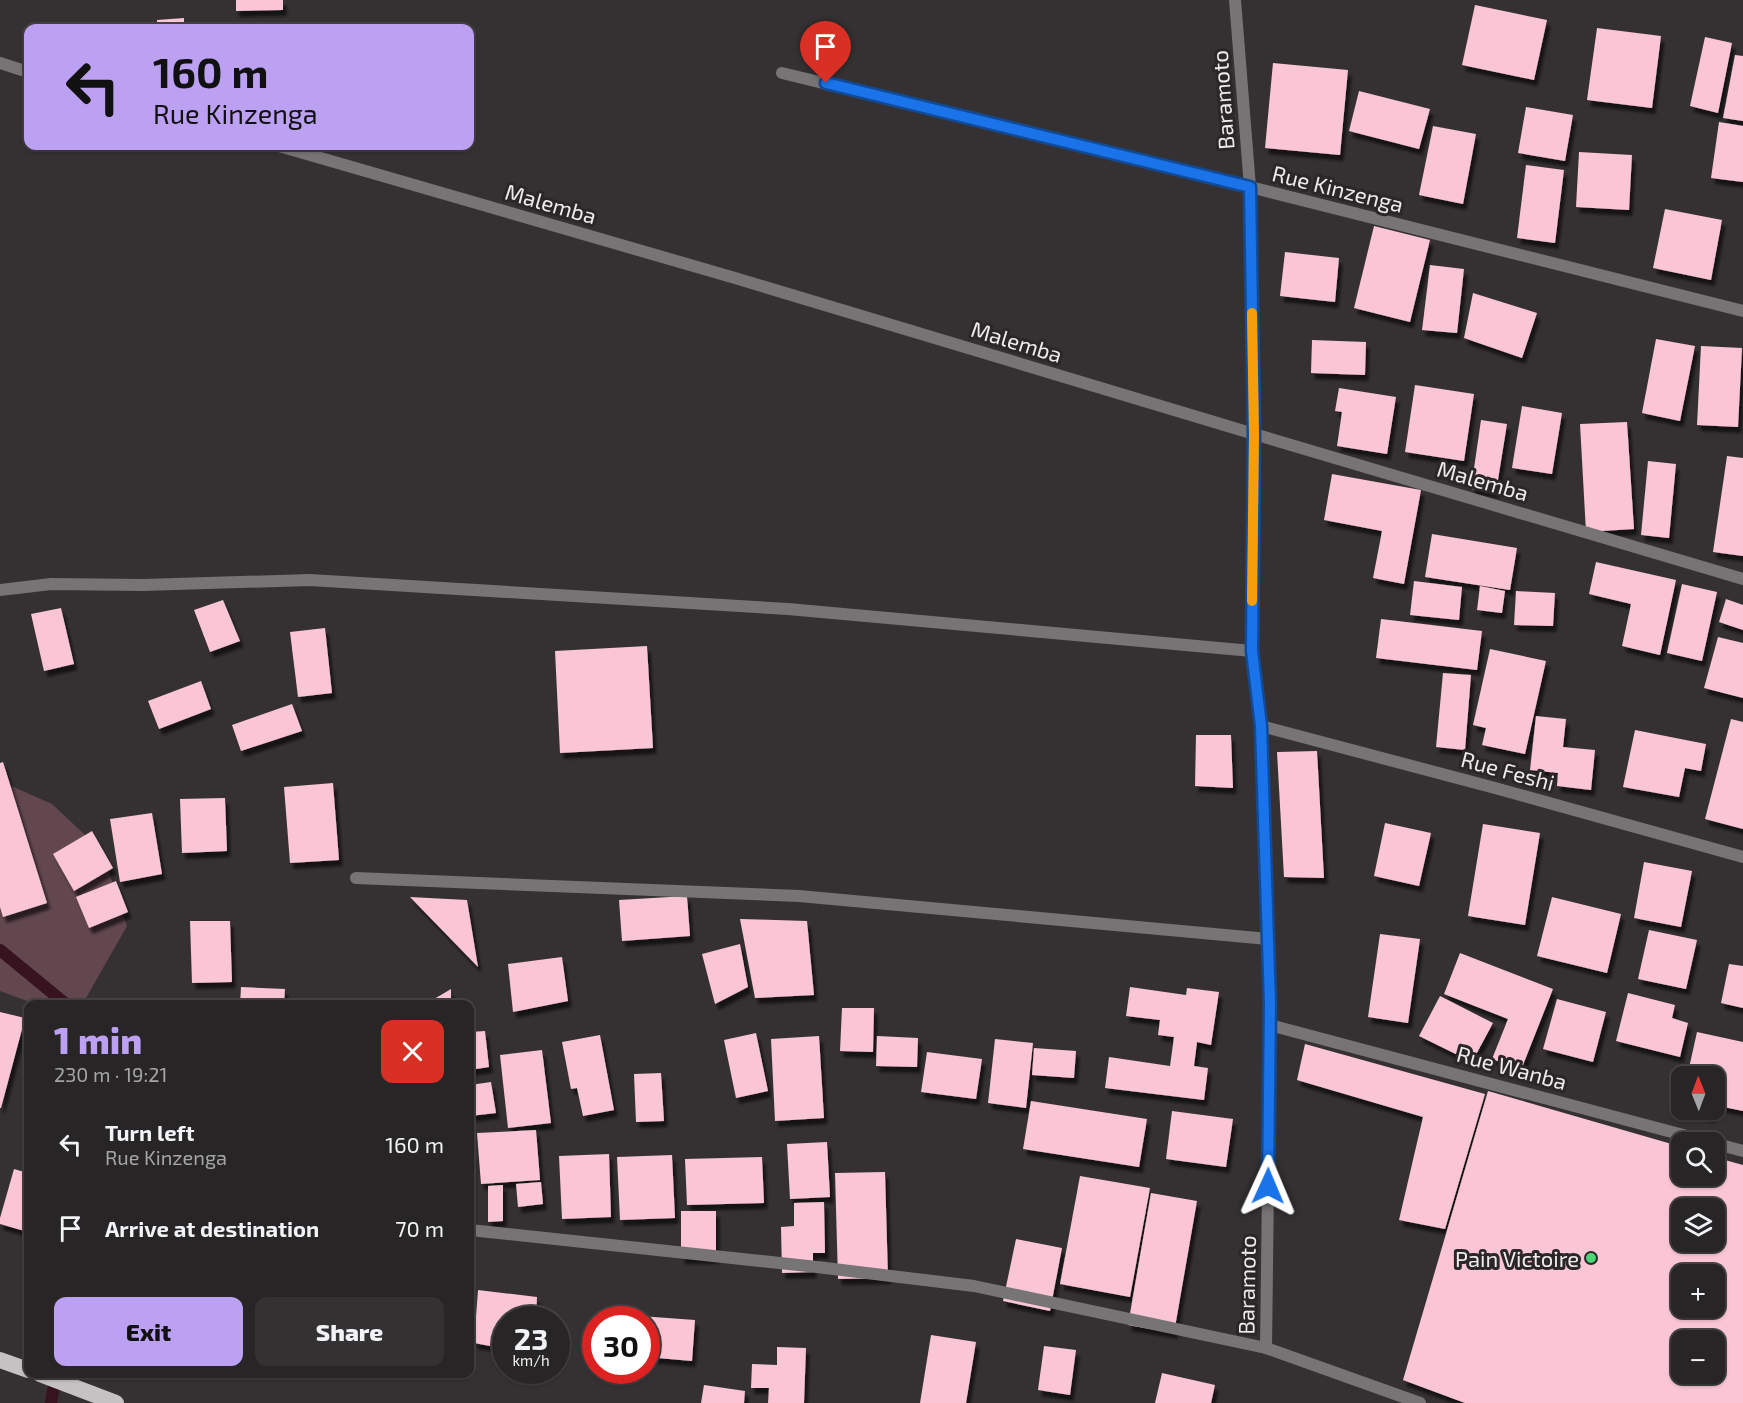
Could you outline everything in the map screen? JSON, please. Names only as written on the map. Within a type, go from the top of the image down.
[{"type":"highway","points":[[2,1361],[24,1369]]},
{"type":"highway","points":[[51,1378],[112,1401]]},
{"type":"street","name":"Baramoto","points":[[1235,0],[1250,187],[1254,434],[1252,651],[1261,726],[1270,1025],[1266,1348]]},
{"type":"street","points":[[0,63],[24,71]]},
{"type":"street","name":"Rue Kinzenga","points":[[782,73],[1250,187],[1743,311]]},
{"type":"street","name":"Malemba","points":[[293,150],[735,278],[1743,579]]},
{"type":"street","points":[[0,590],[51,584],[143,585],[310,580],[788,609],[1252,651]]},
{"type":"street","name":"Rue Feshi","points":[[1261,726],[1743,857]]},
{"type":"street","points":[[356,878],[799,896],[1268,939]]},
{"type":"street","name":"Rue Wanba","points":[[1270,1025],[1743,1150]]},
{"type":"street","points":[[474,1230],[974,1286],[1266,1348],[1419,1403]]},
{"type":"shaded area","points":[[0,781],[52,804],[102,851],[127,926],[85,1000],[24,1000],[0,991]]},
{"type":"building","points":[[236,0],[283,0],[283,10],[236,11]]},
{"type":"building","points":[[1475,5],[1547,20],[1534,80],[1462,65]]},
{"type":"building","points":[[184,18],[184,24],[157,24],[157,20]]},
{"type":"building","points":[[304,22],[304,24],[284,24]]},
{"type":"building","points":[[1597,28],[1661,36],[1652,108],[1587,100]]},
{"type":"building","points":[[1705,37],[1732,43],[1718,113],[1690,106]]},
{"type":"building","points":[[1735,55],[1743,56],[1743,121],[1723,118]]},
{"type":"building","points":[[1273,63],[1348,70],[1340,155],[1265,148]]},
{"type":"building","points":[[1359,91],[1430,109],[1419,149],[1349,131]]},
{"type":"building","points":[[1526,107],[1573,115],[1565,161],[1518,153]]},
{"type":"building","points":[[1719,122],[1743,126],[1743,182],[1711,178]]},
{"type":"building","points":[[1433,126],[1476,134],[1463,204],[1419,195]]},
{"type":"building","points":[[1579,152],[1632,155],[1629,210],[1576,207]]},
{"type":"building","points":[[1526,165],[1564,170],[1555,243],[1517,238]]},
{"type":"building","points":[[1665,209],[1722,220],[1711,280],[1653,268]]},
{"type":"building","points":[[1374,226],[1430,240],[1410,322],[1354,308]]},
{"type":"building","points":[[1285,252],[1339,258],[1335,302],[1280,296]]},
{"type":"building","points":[[1430,265],[1464,269],[1457,333],[1422,330]]},
{"type":"building","points":[[1473,293],[1537,313],[1522,358],[1464,338]]},
{"type":"building","points":[[1656,339],[1695,346],[1680,421],[1642,413]]},
{"type":"building","points":[[1312,340],[1366,342],[1365,375],[1311,373]]},
{"type":"building","points":[[1701,346],[1742,348],[1738,427],[1697,425]]},
{"type":"building","points":[[1415,385],[1474,394],[1464,461],[1405,452]]},
{"type":"building","points":[[1339,388],[1396,397],[1387,454],[1337,446],[1342,412],[1335,411]]},
{"type":"building","points":[[1522,406],[1562,413],[1552,474],[1512,468]]},
{"type":"building","points":[[1481,420],[1507,424],[1496,492],[1471,489]]},
{"type":"building","points":[[1627,422],[1634,529],[1586,532],[1580,424]]},
{"type":"building","points":[[1727,456],[1743,458],[1743,556],[1713,552]]},
{"type":"building","points":[[1648,461],[1676,464],[1669,538],[1641,535]]},
{"type":"building","points":[[1332,474],[1421,490],[1404,584],[1373,578],[1382,531],[1324,520]]},
{"type":"building","points":[[1432,534],[1517,548],[1510,590],[1425,577]]},
{"type":"building","points":[[1596,562],[1676,580],[1660,655],[1622,646],[1631,604],[1589,594]]},
{"type":"building","points":[[1414,581],[1462,587],[1459,620],[1410,615]]},
{"type":"building","points":[[1682,584],[1717,592],[1702,661],[1667,653]]},
{"type":"building","points":[[1480,586],[1505,591],[1502,613],[1477,610]]},
{"type":"building","points":[[1516,591],[1555,593],[1553,626],[1514,625]]},
{"type":"building","points":[[1726,599],[1743,605],[1743,630],[1719,622]]},
{"type":"building","points":[[223,600],[240,641],[210,652],[194,610]]},
{"type":"building","points":[[61,608],[74,664],[44,671],[31,614]]},
{"type":"building","points":[[1381,619],[1482,631],[1477,670],[1376,658]]},
{"type":"building","points":[[325,628],[332,693],[298,697],[290,632]]},
{"type":"building","points":[[1718,637],[1743,643],[1743,698],[1704,688]]},
{"type":"building","points":[[647,646],[653,748],[560,753],[555,651]]},
{"type":"building","points":[[1490,649],[1546,661],[1525,754],[1482,745],[1486,728],[1473,725]]},
{"type":"building","points":[[1443,673],[1471,675],[1465,750],[1436,747]]},
{"type":"building","points":[[201,681],[211,709],[159,729],[148,701]]},
{"type":"building","points":[[292,704],[302,731],[241,751],[232,725]]},
{"type":"building","points":[[1536,716],[1566,719],[1563,747],[1595,750],[1591,790],[1557,786],[1558,773],[1530,770]]},
{"type":"building","points":[[1731,719],[1743,722],[1743,829],[1705,819]]},
{"type":"building","points":[[1635,730],[1706,744],[1701,771],[1685,768],[1679,797],[1623,787]]},
{"type":"building","points":[[1196,735],[1231,735],[1233,788],[1195,786]]},
{"type":"building","points":[[1317,751],[1324,878],[1284,877],[1277,752]]},
{"type":"building","points":[[3,762],[47,903],[3,917],[0,907],[0,763]]},
{"type":"building","points":[[333,783],[339,860],[290,863],[284,787]]},
{"type":"building","points":[[225,798],[227,851],[182,853],[180,799]]},
{"type":"building","points":[[152,813],[162,874],[120,882],[110,819]]},
{"type":"building","points":[[1385,823],[1431,833],[1419,886],[1374,876]]},
{"type":"building","points":[[1483,824],[1540,833],[1525,925],[1468,916]]},
{"type":"building","points":[[92,831],[113,868],[74,891],[53,854]]},
{"type":"building","points":[[1644,862],[1692,871],[1681,927],[1634,918]]},
{"type":"building","points":[[116,881],[128,912],[89,928],[76,897]]},
{"type":"building","points":[[687,896],[690,936],[622,941],[619,900]]},
{"type":"building","points":[[410,897],[467,900],[478,967]]},
{"type":"building","points":[[1552,897],[1621,914],[1607,973],[1537,956]]},
{"type":"building","points":[[740,919],[807,921],[814,995],[755,998]]},
{"type":"building","points":[[190,921],[230,921],[232,982],[192,983]]},
{"type":"building","points":[[1649,930],[1697,940],[1686,989],[1638,979]]},
{"type":"building","points":[[1380,934],[1420,939],[1408,1023],[1368,1017]]},
{"type":"building","points":[[740,944],[748,987],[715,1004],[702,954]]},
{"type":"building","points":[[1460,953],[1553,989],[1521,1070],[1492,1059],[1508,1019],[1444,994]]},
{"type":"building","points":[[562,957],[568,1001],[513,1012],[508,964]]},
{"type":"building","points":[[1729,964],[1743,966],[1743,1008],[1721,1003]]},
{"type":"building","points":[[241,987],[285,989],[284,1000],[240,1000]]},
{"type":"building","points":[[1130,987],[1186,995],[1187,988],[1219,992],[1211,1045],[1197,1042],[1194,1066],[1208,1068],[1204,1100],[1105,1088],[1109,1057],[1170,1066],[1174,1037],[1158,1035],[1160,1020],[1126,1016]]},
{"type":"building","points":[[451,989],[451,1000],[432,1000]]},
{"type":"building","points":[[1628,993],[1675,1005],[1672,1018],[1688,1023],[1680,1057],[1616,1041]]},
{"type":"building","points":[[1440,996],[1493,1023],[1472,1062],[1419,1036]]},
{"type":"building","points":[[1557,999],[1606,1012],[1593,1062],[1543,1049]]},
{"type":"building","points":[[842,1008],[874,1008],[873,1052],[840,1051]]},
{"type":"building","points":[[0,1012],[24,1018],[24,1022],[0,1108]]},
{"type":"building","points":[[485,1031],[489,1067],[474,1069],[474,1032]]},
{"type":"building","points":[[1697,1032],[1743,1042],[1743,1111],[1725,1107],[1725,1066],[1689,1066]]},
{"type":"building","points":[[756,1033],[768,1091],[736,1098],[724,1040]]},
{"type":"building","points":[[600,1035],[614,1110],[583,1116],[577,1088],[571,1089],[562,1042]]},
{"type":"building","points":[[819,1036],[824,1118],[775,1121],[771,1039]]},
{"type":"building","points":[[877,1036],[918,1038],[917,1067],[876,1066]]},
{"type":"building","points":[[995,1039],[1033,1043],[1026,1108],[988,1103]]},
{"type":"building","points":[[1305,1044],[1485,1094],[1445,1229],[1399,1220],[1423,1117],[1297,1080]]},
{"type":"building","points":[[1034,1048],[1076,1051],[1074,1078],[1032,1075]]},
{"type":"building","points":[[542,1050],[551,1123],[508,1128],[500,1055]]},
{"type":"building","points":[[927,1052],[982,1059],[976,1099],[921,1092]]},
{"type":"building","points":[[661,1073],[664,1121],[636,1122],[634,1074]]},
{"type":"building","points":[[491,1082],[496,1113],[474,1116],[474,1084]]},
{"type":"building","name":"Pain Victoire","points":[[1488,1091],[1671,1144],[1671,1186],[1725,1186],[1725,1160],[1743,1165],[1743,1403],[1465,1403],[1403,1380]]},
{"type":"building","points":[[1031,1101],[1147,1119],[1139,1167],[1023,1149]]},
{"type":"building","points":[[1172,1111],[1233,1119],[1226,1167],[1166,1159]]},
{"type":"building","points":[[536,1130],[540,1180],[481,1184],[477,1133]]},
{"type":"building","points":[[827,1142],[830,1197],[790,1199],[787,1144]]},
{"type":"building","points":[[609,1154],[611,1217],[562,1219],[559,1156]]},
{"type":"building","points":[[672,1155],[675,1218],[620,1220],[617,1157]]},
{"type":"building","points":[[762,1157],[764,1203],[687,1205],[685,1159]]},
{"type":"building","points":[[14,1169],[24,1172],[24,1231],[0,1224]]},
{"type":"building","points":[[885,1172],[888,1278],[838,1279],[835,1173]]},
{"type":"building","points":[[1080,1176],[1150,1188],[1130,1297],[1060,1284]]},
{"type":"building","points":[[541,1182],[543,1204],[518,1207],[516,1184]]},
{"type":"building","points":[[503,1185],[503,1221],[488,1222],[488,1186]]},
{"type":"building","points":[[1151,1193],[1197,1201],[1174,1333],[1128,1325]]},
{"type":"building","points":[[824,1202],[825,1253],[813,1253],[813,1272],[782,1273],[781,1227],[794,1226],[794,1203]]},
{"type":"building","points":[[681,1211],[716,1211],[716,1258],[681,1258]]},
{"type":"building","points":[[1016,1239],[1062,1248],[1050,1311],[1003,1301]]},
{"type":"building","points":[[478,1290],[537,1297],[537,1306],[492,1306],[492,1346],[474,1343]]},
{"type":"building","points":[[660,1317],[695,1320],[692,1361],[660,1358]]},
{"type":"building","points":[[931,1335],[976,1342],[966,1403],[920,1403]]},
{"type":"building","points":[[1044,1346],[1076,1350],[1070,1395],[1038,1390]]},
{"type":"building","points":[[777,1347],[806,1348],[804,1403],[768,1403],[769,1388],[751,1388],[752,1364],[777,1365]]},
{"type":"building","points":[[1162,1373],[1215,1385],[1211,1403],[1155,1403]]},
{"type":"building","points":[[704,1385],[745,1391],[744,1403],[701,1403]]},
{"type":"waterway","points":[[0,950],[61,1000]]},
{"type":"waterway","points":[[51,1403],[55,1378]]},
{"type":"slow traffic","points":[[1252,313],[1254,434],[1252,601]]},
{"type":"place","name":"Pain Victoire","points":[[1591,1258]]},
{"type":"route","points":[[826,83],[1250,187],[1254,434],[1252,651],[1261,726],[1270,1003],[1268,1186]]}]
